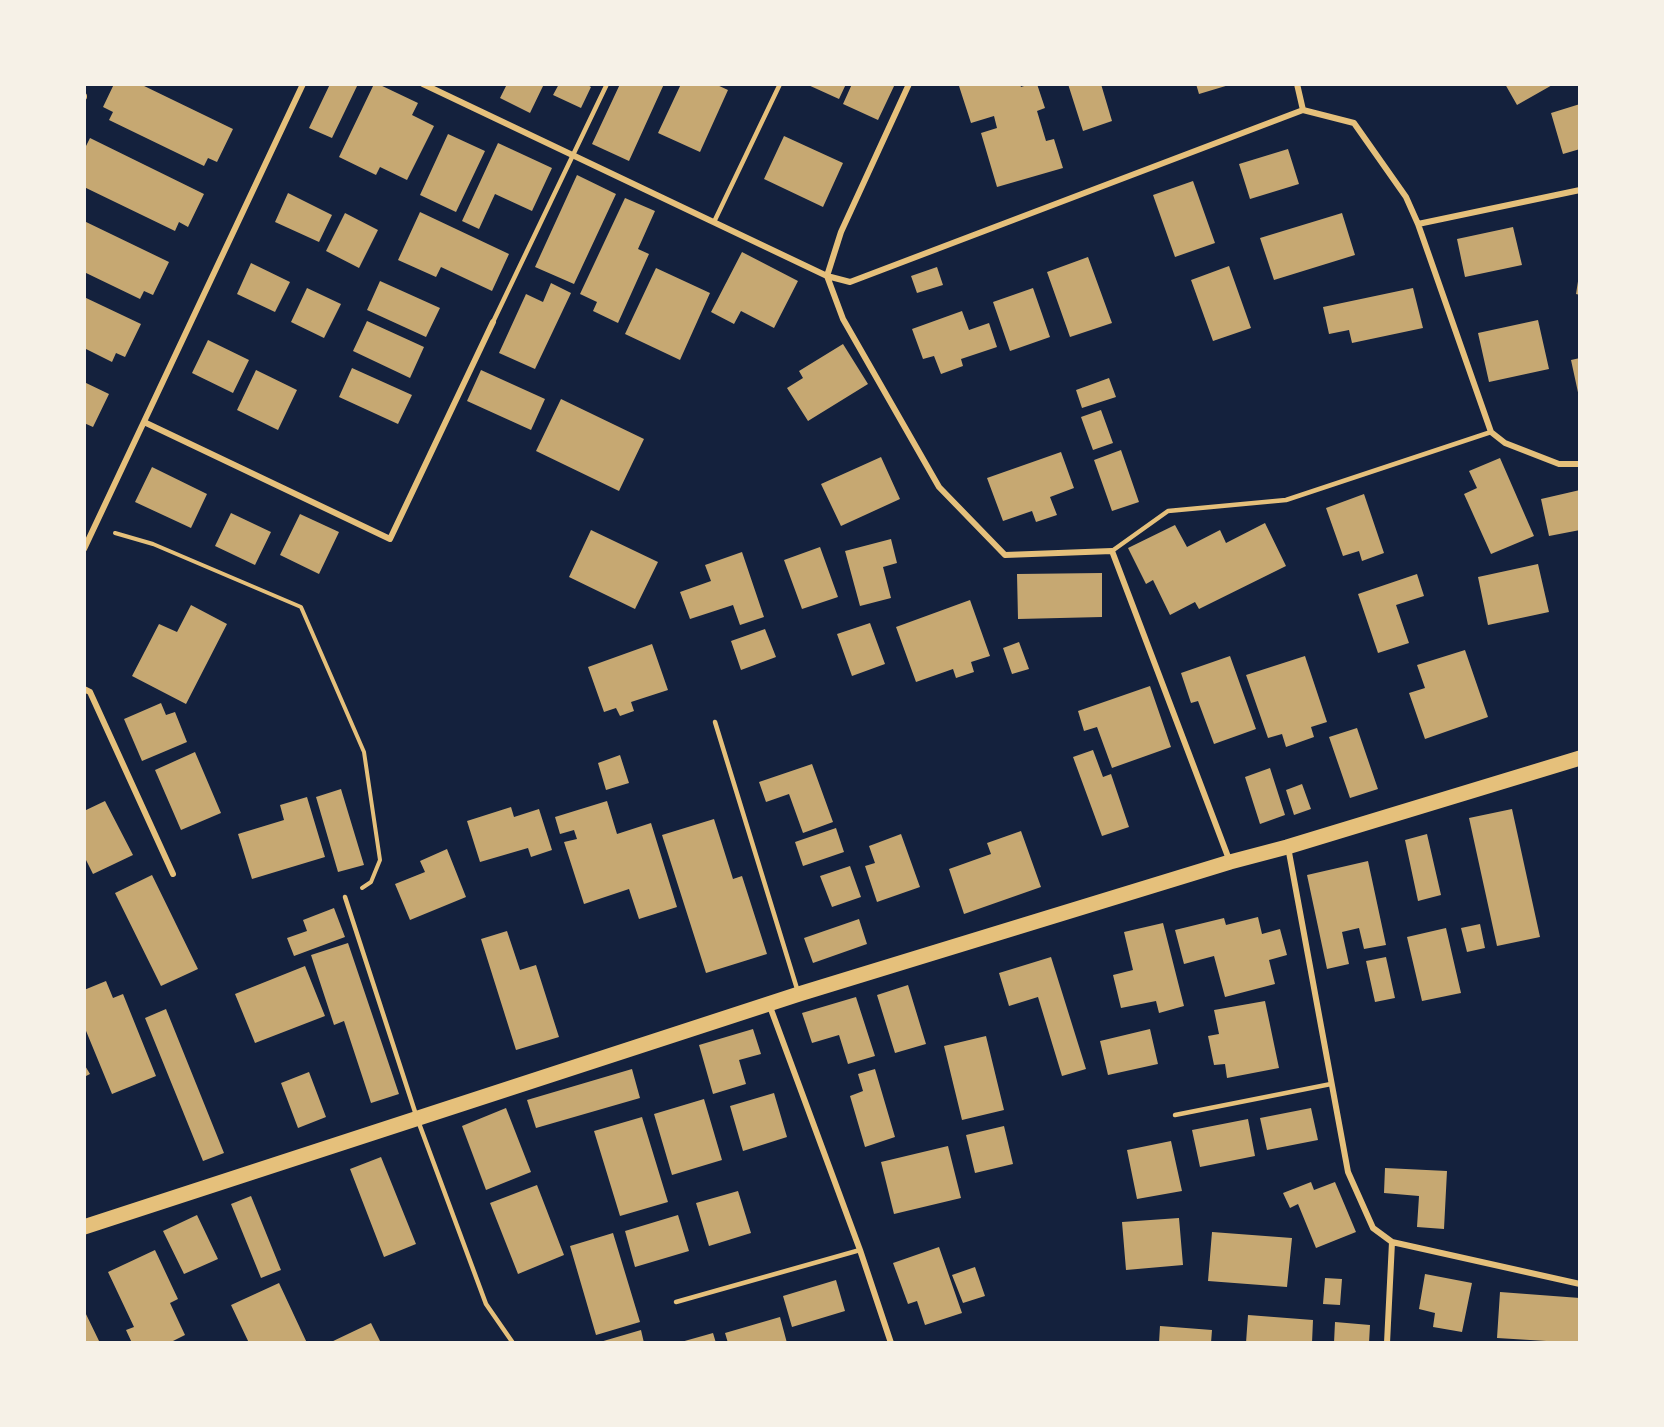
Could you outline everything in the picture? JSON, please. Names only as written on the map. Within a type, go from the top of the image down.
[{"type":"main road","points":[[84,1227],[799,994],[1580,758]]},
{"type":"street","points":[[84,549],[303,84]]},
{"type":"street","points":[[423,84],[826,276],[850,282],[1303,110],[1354,123],[1406,198],[1418,224],[1491,432],[1505,443],[1559,464],[1580,464]]},
{"type":"street","points":[[909,84],[841,232],[826,276],[843,319],[939,487],[1005,555],[1112,551],[1230,862]]},
{"type":"street","points":[[1297,84],[1303,110]]},
{"type":"street","points":[[1418,224],[1580,190]]},
{"type":"street","points":[[144,422],[390,539],[494,322]]},
{"type":"street","points":[[84,689],[90,692],[173,874]]},
{"type":"street","points":[[1287,847],[1348,1172],[1373,1228],[1392,1242],[1580,1284]]},
{"type":"street","points":[[769,1004],[860,1250],[891,1343]]},
{"type":"street","points":[[1387,1343],[1392,1242]]},
{"type":"lane","points":[[494,322],[607,84]]},
{"type":"lane","points":[[714,222],[780,84]]},
{"type":"lane","points":[[1112,551],[1167,511],[1286,500],[1491,432]]},
{"type":"lane","points":[[716,722],[799,994]]},
{"type":"lane","points":[[345,897],[417,1118],[486,1304],[513,1343]]},
{"type":"lane","points":[[1175,1115],[1331,1084]]},
{"type":"lane","points":[[676,1302],[860,1250]]},
{"type":"path","points":[[94,528],[153,544],[301,607],[364,752],[366,763],[380,860],[371,882],[345,897]]},
{"type":"building","points":[[114,84],[140,84],[233,129],[217,162],[208,158],[204,166],[109,120],[113,112],[103,107]]},
{"type":"building","points":[[330,84],[358,84],[332,138],[309,128]]},
{"type":"building","points":[[374,84],[418,103],[412,115],[434,126],[407,180],[380,167],[376,175],[339,157]]},
{"type":"building","points":[[507,84],[544,84],[530,113],[500,98]]},
{"type":"building","points":[[559,84],[586,84],[591,87],[581,108],[553,95]]},
{"type":"building","points":[[620,84],[664,84],[629,161],[592,144]]},
{"type":"building","points":[[681,84],[715,84],[728,90],[700,152],[658,133]]},
{"type":"building","points":[[806,84],[846,84],[839,99]]},
{"type":"building","points":[[852,84],[895,84],[878,120],[843,104]]},
{"type":"building","points":[[1020,84],[1021,87],[1037,84],[1045,108],[1037,111],[1046,141],[1054,139],[1063,168],[997,187],[981,133],[997,128],[994,116],[971,123],[959,86]]},
{"type":"building","points":[[1068,84],[1101,84],[1112,121],[1083,131]]},
{"type":"building","points":[[1196,84],[1229,84],[1229,85],[1199,94]]},
{"type":"building","points":[[1505,84],[1554,84],[1517,105]]},
{"type":"building","points":[[1580,104],[1580,149],[1563,154],[1551,113]]},
{"type":"building","points":[[448,134],[485,151],[456,212],[420,195]]},
{"type":"building","points":[[784,136],[843,163],[823,207],[764,179]]},
{"type":"building","points":[[90,138],[204,194],[188,227],[179,222],[175,231],[84,187],[84,150]]},
{"type":"building","points":[[498,143],[552,168],[532,211],[495,194],[479,229],[462,221]]},
{"type":"building","points":[[1288,149],[1299,184],[1250,199],[1239,164]]},
{"type":"building","points":[[577,175],[616,194],[574,284],[535,267]]},
{"type":"building","points":[[1193,181],[1215,243],[1175,257],[1153,195]]},
{"type":"building","points":[[288,193],[332,215],[319,242],[275,222]]},
{"type":"building","points":[[625,198],[655,211],[638,249],[649,254],[618,323],[593,311],[597,302],[580,294]]},
{"type":"building","points":[[420,212],[509,254],[492,291],[441,267],[436,277],[398,260]]},
{"type":"building","points":[[345,213],[378,230],[359,268],[326,251]]},
{"type":"building","points":[[1342,213],[1355,255],[1274,280],[1260,238]]},
{"type":"building","points":[[84,221],[169,262],[153,295],[144,291],[140,299],[84,272]]},
{"type":"building","points":[[1513,227],[1522,265],[1465,277],[1457,239]]},
{"type":"building","points":[[742,252],[798,281],[774,328],[741,311],[734,324],[711,312]]},
{"type":"building","points":[[1088,257],[1112,323],[1070,337],[1047,272]]},
{"type":"building","points":[[251,263],[290,282],[275,312],[237,294]]},
{"type":"building","points":[[1229,266],[1251,328],[1213,341],[1191,280]]},
{"type":"building","points":[[937,267],[943,285],[917,293],[911,276]]},
{"type":"building","points":[[656,268],[710,293],[680,360],[625,334]]},
{"type":"building","points":[[1580,275],[1580,295],[1576,294]]},
{"type":"building","points":[[380,281],[440,308],[426,337],[367,310]]},
{"type":"building","points":[[551,283],[571,293],[535,369],[499,353],[526,294],[543,302]]},
{"type":"building","points":[[307,288],[341,304],[324,338],[291,322]]},
{"type":"building","points":[[1033,288],[1050,337],[1010,351],[993,302]]},
{"type":"building","points":[[1413,288],[1423,328],[1352,343],[1349,330],[1329,334],[1323,307]]},
{"type":"building","points":[[84,297],[141,324],[125,357],[116,353],[112,362],[84,348]]},
{"type":"building","points":[[962,311],[969,330],[989,323],[997,347],[961,359],[963,366],[941,374],[934,356],[923,359],[912,329]]},
{"type":"building","points":[[1538,320],[1549,369],[1489,382],[1478,333]]},
{"type":"building","points":[[367,321],[424,347],[410,378],[353,351]]},
{"type":"building","points":[[208,340],[249,360],[233,393],[192,373]]},
{"type":"building","points":[[843,344],[868,384],[808,421],[787,388],[803,378],[799,371]]},
{"type":"building","points":[[1580,358],[1580,397],[1579,397],[1571,360]]},
{"type":"building","points":[[352,368],[412,395],[398,424],[339,397]]},
{"type":"building","points":[[256,370],[297,390],[278,430],[237,410]]},
{"type":"building","points":[[481,370],[545,399],[531,430],[467,401]]},
{"type":"building","points":[[1109,378],[1116,397],[1082,408],[1076,390]]},
{"type":"building","points":[[84,382],[109,394],[93,427],[84,423]]},
{"type":"building","points":[[561,399],[644,439],[619,491],[536,451]]},
{"type":"building","points":[[1101,410],[1113,443],[1093,450],[1081,417]]},
{"type":"building","points":[[1121,450],[1139,502],[1112,511],[1094,460]]},
{"type":"building","points":[[1061,452],[1074,488],[1050,497],[1057,515],[1036,522],[1032,511],[1003,521],[987,478]]},
{"type":"building","points":[[881,457],[900,499],[841,526],[821,484]]},
{"type":"building","points":[[1500,458],[1534,536],[1491,554],[1464,494],[1477,488],[1469,471]]},
{"type":"building","points":[[152,467],[207,494],[191,528],[135,502]]},
{"type":"building","points":[[1580,490],[1580,530],[1549,536],[1541,499]]},
{"type":"building","points":[[1364,494],[1384,553],[1362,561],[1359,551],[1343,556],[1326,508]]},
{"type":"building","points":[[231,513],[271,532],[255,565],[215,546]]},
{"type":"building","points":[[300,514],[339,532],[319,574],[280,555]]},
{"type":"building","points":[[1265,523],[1286,566],[1199,609],[1195,602],[1170,615],[1153,580],[1146,584],[1128,548],[1175,525],[1187,547],[1220,530],[1226,543]]},
{"type":"building","points":[[591,530],[658,562],[635,609],[569,577]]},
{"type":"building","points":[[891,539],[897,563],[883,567],[891,598],[860,606],[845,551]]},
{"type":"building","points":[[820,547],[838,597],[802,609],[784,560]]},
{"type":"building","points":[[742,552],[764,617],[740,625],[733,605],[690,619],[680,592],[711,581],[705,565]]},
{"type":"building","points":[[1538,564],[1549,612],[1488,625],[1478,577]]},
{"type":"building","points":[[1102,573],[1102,617],[1018,619],[1017,574]]},
{"type":"building","points":[[1417,574],[1424,596],[1396,605],[1409,643],[1378,653],[1358,594]]},
{"type":"building","points":[[970,600],[990,656],[971,662],[974,672],[956,678],[953,669],[916,682],[896,627]]},
{"type":"building","points":[[191,605],[227,624],[186,704],[132,676],[159,624],[177,632]]},
{"type":"building","points":[[870,623],[885,664],[852,676],[837,634]]},
{"type":"building","points":[[765,629],[776,657],[741,670],[731,641]]},
{"type":"building","points":[[1019,642],[1029,669],[1012,674],[1003,648]]},
{"type":"building","points":[[652,644],[668,690],[631,702],[634,711],[620,716],[616,708],[604,712],[588,667]]},
{"type":"building","points":[[1465,650],[1488,717],[1425,739],[1409,693],[1425,688],[1417,665]]},
{"type":"building","points":[[1230,656],[1256,729],[1214,744],[1198,701],[1191,703],[1181,673]]},
{"type":"building","points":[[1305,656],[1327,722],[1311,727],[1314,737],[1286,747],[1282,734],[1268,738],[1246,675]]},
{"type":"building","points":[[1150,686],[1171,747],[1112,768],[1097,727],[1084,731],[1078,711]]},
{"type":"building","points":[[161,703],[166,715],[175,712],[187,742],[142,761],[124,719]]},
{"type":"building","points":[[1357,728],[1378,789],[1350,798],[1329,737]]},
{"type":"building","points":[[1093,750],[1103,777],[1111,774],[1129,827],[1102,836],[1073,757]]},
{"type":"building","points":[[195,752],[221,813],[181,830],[155,770]]},
{"type":"building","points":[[620,755],[629,783],[606,790],[598,763]]},
{"type":"building","points":[[812,764],[833,822],[803,833],[789,794],[766,802],[759,782]]},
{"type":"building","points":[[1270,768],[1285,815],[1260,824],[1245,777]]},
{"type":"building","points":[[1302,784],[1311,809],[1294,815],[1286,790]]},
{"type":"building","points":[[341,789],[364,865],[338,872],[316,797]]},
{"type":"building","points":[[307,797],[325,857],[252,879],[238,834],[284,820],[280,805]]},
{"type":"building","points":[[105,801],[133,855],[93,874],[84,856],[84,811]]},
{"type":"building","points":[[607,801],[617,834],[651,823],[677,907],[639,919],[629,889],[584,904],[564,842],[577,839],[574,830],[560,834],[555,817]]},
{"type":"building","points":[[511,807],[514,817],[539,809],[552,850],[531,857],[528,848],[480,862],[467,821]]},
{"type":"building","points":[[1512,809],[1540,937],[1497,946],[1469,818]]},
{"type":"building","points":[[714,819],[733,879],[742,876],[767,954],[706,973],[662,835]]},
{"type":"building","points":[[836,828],[844,852],[803,866],[795,842]]},
{"type":"building","points":[[1021,831],[1041,887],[964,914],[949,869],[991,854],[987,843]]},
{"type":"building","points":[[901,834],[920,887],[877,902],[865,866],[875,863],[869,846]]},
{"type":"building","points":[[1427,834],[1441,895],[1418,901],[1405,840]]},
{"type":"building","points":[[447,849],[466,897],[410,920],[395,884],[425,872],[420,861]]},
{"type":"building","points":[[1368,861],[1386,945],[1364,949],[1359,928],[1342,932],[1349,964],[1327,969],[1307,875]]},
{"type":"building","points":[[850,866],[861,897],[832,907],[820,876]]},
{"type":"building","points":[[152,875],[198,969],[161,986],[115,893]]},
{"type":"building","points":[[334,908],[345,937],[294,956],[287,938],[307,931],[303,920]]},
{"type":"building","points":[[1258,917],[1262,934],[1280,929],[1287,955],[1269,960],[1275,984],[1225,997],[1214,956],[1184,964],[1175,930],[1224,918],[1226,925]]},
{"type":"building","points":[[859,919],[867,944],[813,963],[804,938]]},
{"type":"building","points":[[1163,923],[1184,1006],[1159,1013],[1156,1001],[1121,1008],[1113,975],[1133,970],[1124,932]]},
{"type":"building","points":[[1480,924],[1485,948],[1467,952],[1461,928]]},
{"type":"building","points":[[1446,928],[1461,993],[1422,1001],[1407,937]]},
{"type":"building","points":[[507,931],[520,970],[536,965],[559,1037],[516,1050],[481,939]]},
{"type":"building","points":[[348,943],[399,1094],[371,1103],[344,1021],[334,1025],[311,955]]},
{"type":"building","points":[[1051,957],[1086,1069],[1062,1076],[1038,997],[1009,1006],[999,973]]},
{"type":"building","points":[[1386,957],[1395,998],[1375,1002],[1366,961]]},
{"type":"building","points":[[305,966],[325,1016],[255,1043],[235,994]]},
{"type":"building","points":[[106,981],[113,998],[123,994],[156,1076],[112,1094],[84,1026],[84,990]]},
{"type":"building","points":[[908,985],[926,1044],[895,1053],[877,995]]},
{"type":"building","points":[[856,997],[875,1056],[848,1064],[839,1035],[812,1043],[802,1013]]},
{"type":"building","points":[[1265,1001],[1279,1068],[1227,1078],[1225,1064],[1214,1065],[1208,1036],[1219,1034],[1214,1010]]},
{"type":"building","points":[[166,1009],[224,1153],[203,1161],[145,1018]]},
{"type":"building","points":[[753,1029],[761,1054],[739,1060],[746,1084],[713,1094],[699,1045]]},
{"type":"building","points":[[1150,1029],[1158,1064],[1108,1075],[1100,1041]]},
{"type":"building","points":[[986,1036],[1004,1110],[962,1120],[944,1046]]},
{"type":"building","points":[[84,1064],[90,1074],[84,1077]]},
{"type":"building","points":[[632,1069],[640,1098],[536,1128],[527,1100]]},
{"type":"building","points":[[875,1069],[895,1137],[865,1147],[850,1096],[863,1091],[858,1074]]},
{"type":"building","points":[[309,1072],[326,1117],[298,1128],[281,1083]]},
{"type":"building","points":[[774,1093],[787,1137],[743,1151],[730,1106]]},
{"type":"building","points":[[704,1099],[722,1160],[672,1175],[654,1114]]},
{"type":"building","points":[[506,1108],[531,1172],[486,1190],[462,1126]]},
{"type":"building","points":[[1311,1108],[1318,1140],[1267,1150],[1260,1118]]},
{"type":"building","points":[[642,1117],[668,1202],[620,1216],[594,1131]]},
{"type":"building","points":[[1248,1119],[1255,1156],[1200,1167],[1192,1130]]},
{"type":"building","points":[[1004,1126],[1013,1164],[975,1173],[966,1135]]},
{"type":"building","points":[[1171,1141],[1182,1191],[1137,1199],[1127,1150]]},
{"type":"building","points":[[948,1146],[961,1198],[894,1214],[881,1162]]},
{"type":"building","points":[[381,1157],[416,1244],[384,1257],[350,1169]]},
{"type":"building","points":[[1385,1168],[1447,1171],[1444,1229],[1417,1227],[1419,1196],[1384,1193]]},
{"type":"building","points":[[1311,1182],[1314,1190],[1335,1182],[1356,1232],[1316,1248],[1298,1204],[1290,1208],[1283,1193]]},
{"type":"building","points":[[537,1185],[564,1255],[518,1274],[490,1203]]},
{"type":"building","points":[[738,1191],[751,1233],[709,1246],[696,1203]]},
{"type":"building","points":[[251,1196],[281,1270],[261,1278],[231,1204]]},
{"type":"building","points":[[197,1215],[218,1259],[184,1274],[163,1231]]},
{"type":"building","points":[[678,1215],[689,1251],[635,1267],[625,1231]]},
{"type":"building","points":[[1179,1218],[1183,1265],[1126,1270],[1122,1222]]},
{"type":"building","points":[[1212,1232],[1292,1238],[1287,1287],[1208,1281]]},
{"type":"building","points":[[613,1233],[640,1322],[596,1335],[570,1246]]},
{"type":"building","points":[[939,1247],[962,1313],[925,1325],[917,1301],[908,1304],[893,1263]]},
{"type":"building","points":[[155,1250],[178,1299],[170,1303],[185,1335],[169,1343],[132,1343],[126,1330],[134,1327],[108,1272]]},
{"type":"building","points":[[975,1267],[985,1296],[963,1303],[952,1275]]},
{"type":"building","points":[[1425,1274],[1472,1283],[1462,1332],[1433,1327],[1435,1313],[1419,1309]]},
{"type":"building","points":[[1325,1278],[1342,1279],[1340,1305],[1323,1304]]},
{"type":"building","points":[[836,1280],[845,1311],[792,1327],[783,1296]]},
{"type":"building","points":[[279,1283],[307,1343],[249,1343],[231,1305]]},
{"type":"building","points":[[1500,1292],[1580,1298],[1579,1343],[1497,1338]]},
{"type":"building","points":[[84,1310],[100,1343],[84,1343]]},
{"type":"building","points":[[1248,1315],[1313,1320],[1312,1343],[1246,1343]]},
{"type":"building","points":[[780,1317],[787,1343],[728,1343],[725,1333]]},
{"type":"building","points":[[1335,1322],[1370,1325],[1369,1343],[1334,1343]]},
{"type":"building","points":[[371,1323],[381,1343],[329,1343]]},
{"type":"building","points":[[1160,1326],[1212,1330],[1211,1343],[1159,1343]]},
{"type":"building","points":[[641,1330],[644,1343],[600,1343],[600,1342]]},
{"type":"building","points":[[713,1333],[716,1343],[681,1343],[681,1342]]}]
